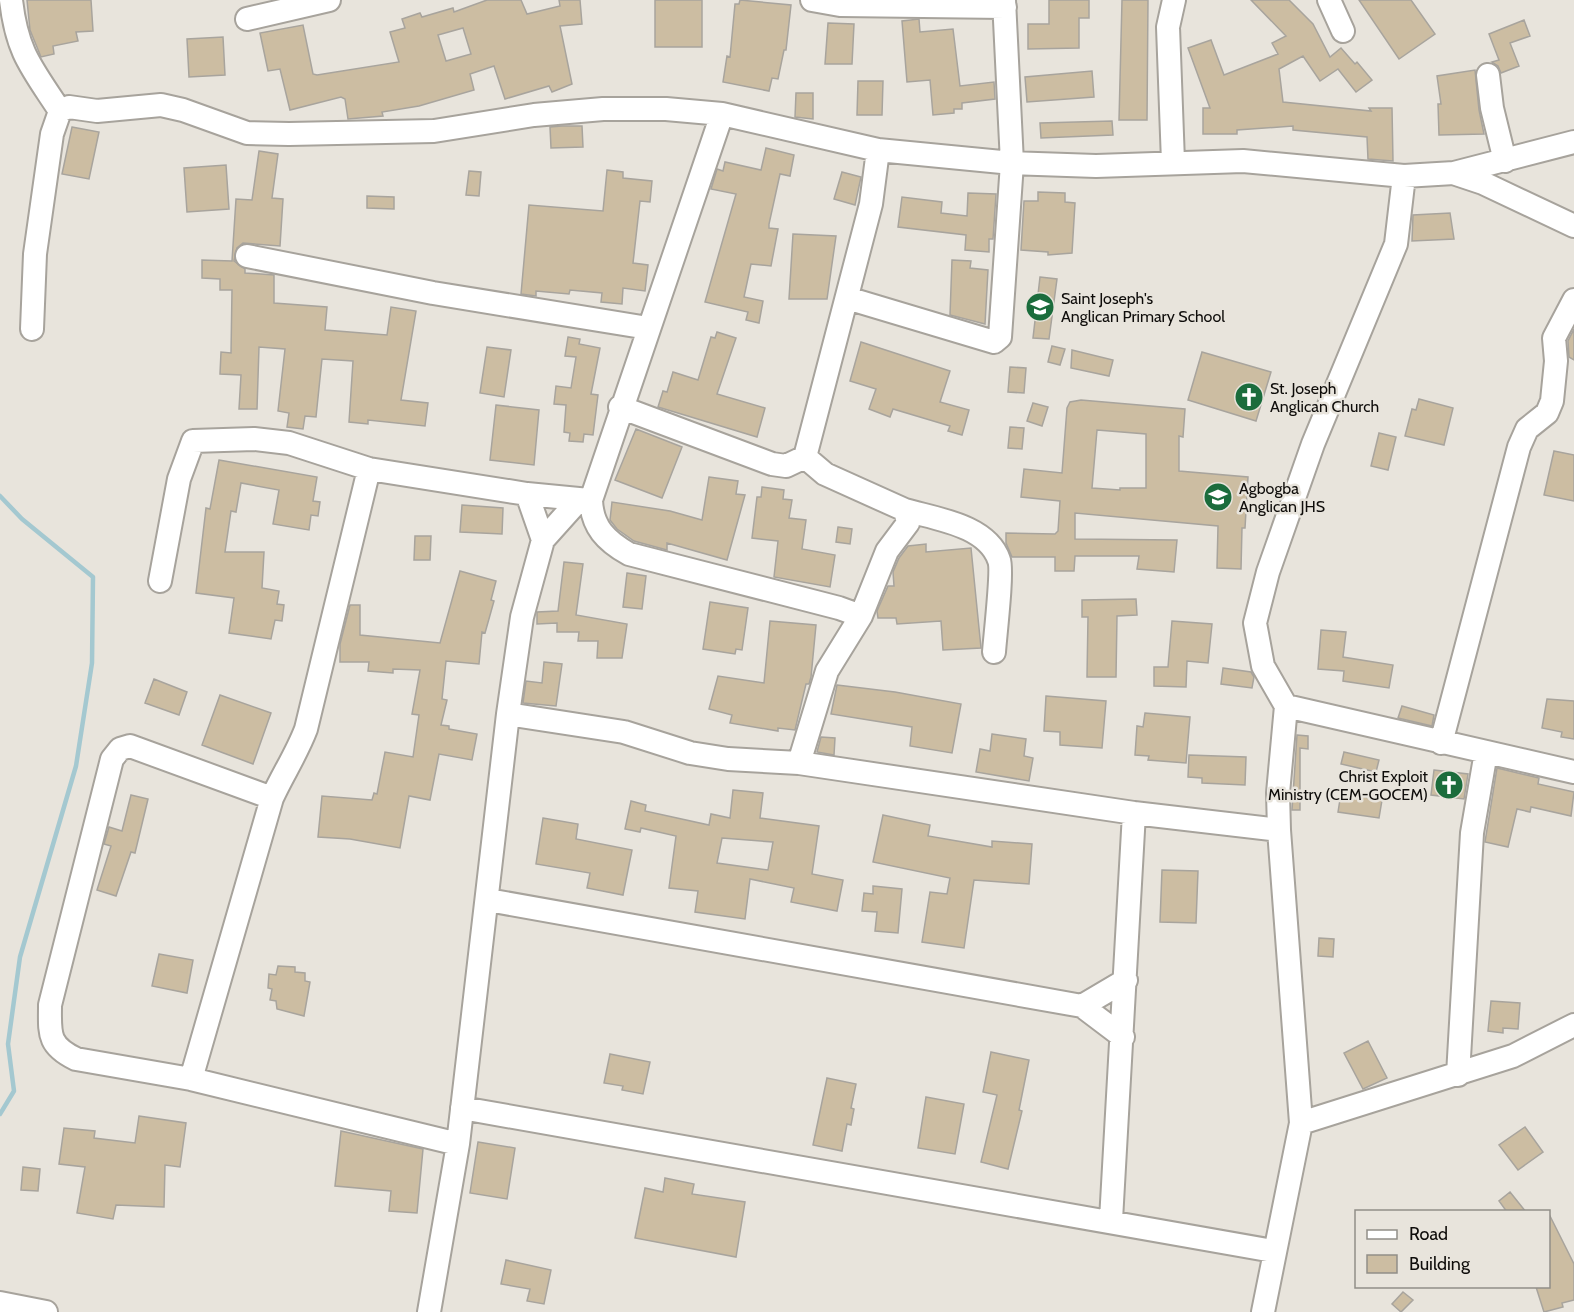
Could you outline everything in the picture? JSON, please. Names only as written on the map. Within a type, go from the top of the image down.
[{"type":"street","points":[[11,0],[14,29],[25,59],[60,111]]},
{"type":"street","points":[[247,19],[329,0]]},
{"type":"street","points":[[812,0],[840,5],[1004,4],[1012,163],[1000,337],[997,341],[847,298]]},
{"type":"street","points":[[1173,162],[1168,27],[1174,0]]},
{"type":"street","points":[[1329,0],[1343,31]]},
{"type":"street","points":[[1488,75],[1492,108],[1505,161]]},
{"type":"street","points":[[60,111],[69,108],[97,111],[161,105],[183,110],[247,133],[289,134],[434,131],[534,115],[603,109],[666,109],[722,114],[878,150],[1012,163],[1096,166],[1243,161],[1404,176],[1454,173],[1572,147]]},
{"type":"street","points":[[32,329],[35,254],[52,134],[60,111]]},
{"type":"street","points":[[429,1312],[458,1144],[508,714],[522,617],[543,540],[584,500],[621,407],[722,114]]},
{"type":"street","points":[[621,407],[772,464],[786,466],[805,457],[871,204],[878,150]]},
{"type":"street","points":[[1454,173],[1483,183],[1574,226]]},
{"type":"street","points":[[1263,1312],[1301,1123],[1279,830],[1278,793],[1286,706],[1263,666],[1255,623],[1268,572],[1313,444],[1396,244],[1404,176]]},
{"type":"street","points":[[247,256],[433,293],[648,328]]},
{"type":"street","points":[[1441,742],[1519,447],[1527,429],[1547,413],[1552,401],[1556,361],[1554,338],[1574,300]]},
{"type":"street","points":[[160,581],[179,479],[193,441],[254,439],[290,443],[369,469],[527,494],[584,500]]},
{"type":"street","points":[[805,457],[825,474],[905,510],[962,526],[989,543],[1000,561],[994,652]]},
{"type":"street","points":[[191,1079],[272,798],[287,765],[299,748],[306,729],[369,469]]},
{"type":"street","points":[[527,494],[543,540]]},
{"type":"street","points":[[584,500],[599,530],[612,545],[629,554],[840,608],[861,616]]},
{"type":"street","points":[[799,763],[827,671],[861,616],[887,550],[908,523],[905,510]]},
{"type":"street","points":[[1286,706],[1574,772]]},
{"type":"street","points":[[508,714],[624,732],[699,755],[799,763],[1134,813],[1279,830]]},
{"type":"street","points":[[272,798],[130,746],[120,749],[112,759],[51,1005],[51,1034],[58,1050],[76,1059],[191,1079],[458,1144]]},
{"type":"street","points":[[1458,1075],[1472,832],[1486,752]]},
{"type":"street","points":[[1111,1220],[1134,813]]},
{"type":"street","points":[[488,900],[1082,1006],[1123,1037]]},
{"type":"street","points":[[1082,1006],[1126,980]]},
{"type":"street","points":[[1301,1123],[1359,1107],[1424,1083],[1458,1075],[1513,1056],[1574,1025]]},
{"type":"street","points":[[462,1108],[1111,1220],[1274,1251]]},
{"type":"street","points":[[0,1303],[46,1312]]},
{"type":"building","points":[[27,0],[91,0],[93,31],[76,32],[78,41],[53,46],[54,54],[41,57],[30,30]]},
{"type":"building","points":[[487,0],[521,0],[527,14],[560,6],[559,0],[580,0],[582,24],[560,26],[572,84],[552,92],[549,86],[505,99],[494,66],[470,74],[474,90],[419,106],[382,112],[383,116],[348,119],[345,99],[341,97],[290,110],[280,69],[268,71],[260,33],[303,25],[313,74],[317,75],[399,62],[390,32],[405,28],[402,19],[420,13],[422,17],[453,8],[454,12]],"holes":[[[463,28],[471,54],[446,61],[438,35]]]},
{"type":"building","points":[[655,0],[702,0],[702,47],[655,47]]},
{"type":"building","points":[[740,0],[791,5],[786,50],[784,50],[778,79],[772,78],[769,91],[723,82],[727,56],[730,57],[735,4],[739,4]]},
{"type":"building","points":[[1049,0],[1089,0],[1089,18],[1079,18],[1079,48],[1028,49],[1028,24],[1049,24]]},
{"type":"building","points":[[1122,0],[1148,0],[1147,120],[1119,120]]},
{"type":"building","points":[[1251,0],[1289,0],[1313,24],[1330,57],[1341,48],[1372,80],[1356,92],[1338,69],[1320,81],[1303,56],[1279,69],[1283,102],[1371,111],[1369,108],[1392,108],[1393,161],[1368,159],[1367,137],[1293,130],[1293,126],[1237,130],[1237,134],[1203,134],[1203,108],[1210,108],[1188,48],[1211,40],[1224,75],[1278,54],[1272,43],[1286,36]]},
{"type":"building","points":[[1359,0],[1411,0],[1435,34],[1399,59]]},
{"type":"building","points":[[919,19],[920,32],[953,29],[960,86],[994,82],[995,99],[962,103],[962,109],[954,109],[954,113],[933,115],[930,80],[907,82],[902,21]]},
{"type":"building","points":[[1524,20],[1530,36],[1510,43],[1519,66],[1501,73],[1498,66],[1492,62],[1499,60],[1489,34]]},
{"type":"building","points":[[828,23],[854,24],[852,64],[825,64]]},
{"type":"building","points":[[223,37],[225,75],[189,77],[187,39]]},
{"type":"building","points":[[1475,70],[1484,134],[1439,135],[1438,104],[1441,104],[1437,76]]},
{"type":"building","points":[[1092,71],[1094,97],[1027,102],[1025,77]]},
{"type":"building","points":[[858,81],[883,81],[882,115],[857,115]]},
{"type":"building","points":[[796,93],[813,93],[813,119],[795,117]]},
{"type":"building","points":[[1112,121],[1113,135],[1041,138],[1040,123]]},
{"type":"building","points":[[582,126],[583,147],[551,148],[550,127]]},
{"type":"building","points":[[72,127],[99,132],[89,179],[62,174]]},
{"type":"building","points":[[766,148],[794,155],[790,176],[780,174],[769,224],[769,228],[778,229],[771,266],[751,264],[744,297],[763,301],[759,323],[746,320],[748,312],[705,302],[736,194],[711,189],[717,169],[723,171],[725,162],[761,170]]},
{"type":"building","points":[[259,151],[278,154],[272,198],[283,199],[280,246],[243,243],[237,248],[234,261],[245,269],[245,273],[274,275],[274,303],[327,307],[325,330],[387,335],[391,307],[416,311],[401,400],[428,403],[425,426],[368,420],[368,424],[349,422],[353,361],[322,359],[316,417],[305,416],[303,429],[287,427],[289,413],[278,411],[285,349],[259,347],[257,409],[239,409],[241,375],[220,374],[221,352],[231,353],[232,290],[220,290],[220,279],[202,278],[202,260],[232,261],[236,199],[252,200]]},
{"type":"building","points":[[226,165],[229,209],[187,212],[184,168]]},
{"type":"building","points":[[607,170],[623,172],[623,178],[652,181],[650,202],[640,201],[633,263],[648,265],[645,291],[623,288],[622,304],[601,302],[602,293],[570,290],[569,294],[536,291],[536,296],[521,294],[529,205],[603,211]]},
{"type":"building","points":[[469,171],[481,172],[479,196],[466,195]]},
{"type":"building","points":[[842,172],[861,177],[855,205],[834,199]]},
{"type":"building","points":[[1038,192],[1065,193],[1065,202],[1075,203],[1072,253],[1048,255],[1048,252],[1021,250],[1024,201],[1038,201]]},
{"type":"building","points":[[968,193],[996,194],[993,239],[989,239],[989,252],[965,250],[966,235],[898,227],[902,197],[942,202],[941,213],[967,216]]},
{"type":"building","points":[[367,196],[394,197],[394,209],[367,208]]},
{"type":"building","points":[[1450,213],[1454,239],[1412,241],[1413,215]]},
{"type":"building","points":[[793,234],[836,236],[827,299],[789,299]]},
{"type":"building","points":[[952,260],[971,261],[970,268],[988,270],[985,324],[950,315]]},
{"type":"building","points":[[1040,277],[1057,279],[1049,339],[1033,338]]},
{"type":"building","points":[[1574,329],[1574,360],[1569,357],[1568,341]]},
{"type":"building","points":[[717,332],[736,338],[717,394],[765,408],[757,437],[658,407],[663,391],[667,392],[673,372],[698,380],[711,337],[715,338]]},
{"type":"building","points":[[568,337],[580,339],[579,344],[600,348],[591,394],[598,395],[593,435],[584,434],[583,442],[569,441],[570,433],[564,432],[566,405],[554,404],[556,386],[571,388],[576,357],[565,356]]},
{"type":"building","points":[[861,342],[950,371],[940,402],[969,410],[962,435],[948,431],[950,426],[893,409],[890,417],[869,409],[876,389],[850,381]]},
{"type":"building","points":[[1052,346],[1065,349],[1060,365],[1048,362]]},
{"type":"building","points":[[487,347],[511,350],[504,397],[480,393]]},
{"type":"building","points":[[1072,350],[1113,360],[1109,376],[1071,368]]},
{"type":"building","points":[[1202,352],[1271,372],[1256,421],[1188,400]]},
{"type":"building","points":[[1010,367],[1026,368],[1024,393],[1008,392]]},
{"type":"building","points":[[1419,399],[1453,408],[1444,445],[1405,436],[1412,409],[1416,410]]},
{"type":"building","points":[[1081,400],[1185,409],[1183,437],[1179,436],[1179,471],[1248,477],[1245,528],[1242,528],[1241,569],[1217,568],[1218,526],[1075,513],[1075,539],[1177,540],[1174,572],[1137,569],[1139,556],[1075,556],[1074,571],[1055,571],[1055,557],[1012,557],[1006,543],[1006,533],[1055,534],[1058,531],[1060,501],[1021,497],[1024,469],[1062,473],[1067,408],[1070,402]],"holes":[[[1097,430],[1146,434],[1146,488],[1120,488],[1120,490],[1092,488]]]},
{"type":"building","points":[[1033,403],[1048,407],[1042,426],[1027,421]]},
{"type":"building","points":[[496,405],[539,410],[534,465],[490,460]]},
{"type":"building","points":[[1010,427],[1024,428],[1022,449],[1008,448]]},
{"type":"building","points":[[636,429],[682,447],[662,498],[615,480]]},
{"type":"building","points":[[1379,433],[1396,437],[1388,470],[1371,466]]},
{"type":"building","points":[[1554,451],[1574,455],[1574,501],[1544,495]]},
{"type":"building","points":[[219,460],[317,477],[313,501],[320,502],[318,516],[311,515],[309,530],[273,524],[279,490],[241,483],[236,512],[231,511],[225,552],[264,552],[262,588],[279,591],[277,604],[284,605],[282,621],[275,620],[271,639],[229,633],[234,598],[196,593],[206,508],[210,509]]},
{"type":"building","points":[[709,477],[738,481],[736,494],[745,495],[727,560],[667,543],[667,550],[634,541],[617,529],[610,520],[612,502],[670,511],[702,520]]},
{"type":"building","points":[[762,487],[784,490],[783,499],[792,500],[789,518],[806,520],[802,549],[835,555],[830,587],[774,577],[778,541],[752,538],[757,497],[761,497]]},
{"type":"building","points":[[462,505],[503,508],[502,534],[460,532]]},
{"type":"building","points":[[838,527],[852,529],[850,544],[836,542]]},
{"type":"building","points":[[415,536],[431,536],[430,560],[414,560]]},
{"type":"building","points":[[926,544],[926,552],[971,548],[981,648],[943,650],[941,621],[897,624],[896,618],[878,618],[877,611],[888,586],[894,586],[893,572],[899,558],[908,546]]},
{"type":"building","points":[[564,562],[583,564],[576,615],[627,624],[622,658],[597,658],[598,641],[578,641],[579,632],[557,632],[557,623],[537,624],[537,612],[558,611]]},
{"type":"building","points":[[460,571],[496,581],[491,600],[494,601],[485,633],[482,632],[479,664],[446,661],[442,699],[447,700],[441,725],[449,726],[449,729],[477,734],[472,760],[439,754],[430,800],[409,796],[400,848],[350,839],[318,837],[322,796],[372,800],[374,793],[377,794],[385,752],[413,757],[419,715],[412,714],[420,670],[393,669],[393,673],[368,671],[369,662],[340,662],[340,644],[350,605],[360,605],[360,635],[440,643]]},
{"type":"building","points":[[627,573],[646,576],[642,609],[623,607]]},
{"type":"building","points":[[1136,599],[1137,615],[1117,616],[1116,677],[1087,677],[1088,617],[1082,617],[1082,600]]},
{"type":"building","points":[[710,602],[748,608],[742,650],[736,649],[735,654],[703,649]]},
{"type":"building","points":[[770,621],[816,625],[811,677],[809,684],[806,684],[795,730],[778,728],[778,731],[730,723],[732,715],[709,709],[718,676],[764,683]]},
{"type":"building","points":[[1172,621],[1212,624],[1208,663],[1187,661],[1186,687],[1154,686],[1154,667],[1168,667]]},
{"type":"building","points":[[1321,630],[1346,632],[1343,657],[1393,665],[1389,688],[1343,681],[1344,671],[1318,669]]},
{"type":"building","points":[[544,662],[562,664],[556,706],[523,703],[526,681],[542,683]]},
{"type":"building","points":[[1223,668],[1251,672],[1254,677],[1252,688],[1221,684]]},
{"type":"building","points":[[154,679],[187,692],[179,715],[145,703]]},
{"type":"building","points":[[837,685],[895,692],[961,704],[952,753],[910,746],[912,727],[831,714]]},
{"type":"building","points":[[220,695],[271,713],[253,764],[202,745]]},
{"type":"building","points":[[1046,696],[1106,701],[1102,748],[1060,745],[1060,732],[1044,731]]},
{"type":"building","points":[[1547,699],[1574,701],[1574,739],[1561,737],[1562,732],[1542,728]]},
{"type":"building","points":[[1402,706],[1434,715],[1432,726],[1398,718]]},
{"type":"building","points":[[1145,713],[1190,717],[1186,763],[1148,760],[1149,756],[1135,755],[1137,726],[1143,727]]},
{"type":"building","points":[[992,734],[1026,739],[1024,756],[1033,758],[1029,781],[976,772],[980,749],[990,751]]},
{"type":"building","points":[[1297,735],[1308,736],[1308,749],[1300,748],[1300,810],[1292,810]]},
{"type":"building","points":[[821,737],[835,738],[834,755],[817,752]]},
{"type":"building","points":[[1344,752],[1379,760],[1376,772],[1341,764]]},
{"type":"building","points":[[1189,755],[1246,757],[1245,785],[1202,783],[1202,778],[1188,777]]},
{"type":"building","points":[[1497,768],[1539,778],[1538,784],[1574,792],[1571,816],[1531,807],[1530,812],[1517,809],[1508,847],[1485,842]]},
{"type":"building","name":"Christ Exploit Ministry (CEM-GOCEM)","points":[[1434,770],[1468,774],[1464,799],[1431,795]]},
{"type":"building","points":[[733,790],[763,793],[760,818],[819,826],[812,874],[843,880],[837,911],[791,902],[794,888],[750,879],[745,919],[695,912],[698,891],[669,888],[676,836],[641,828],[640,832],[625,829],[631,801],[646,805],[645,811],[709,825],[711,814],[730,818]],"holes":[[[722,838],[773,842],[768,870],[717,863]]]},
{"type":"building","points":[[1341,793],[1382,800],[1379,818],[1338,812]]},
{"type":"building","points":[[131,795],[148,799],[135,853],[131,852],[116,896],[97,890],[111,846],[104,844],[109,827],[122,831]]},
{"type":"building","points":[[883,815],[930,825],[928,836],[992,847],[992,841],[1032,844],[1029,884],[974,880],[964,948],[922,942],[930,892],[947,894],[950,878],[873,862]]},
{"type":"building","points":[[543,818],[578,824],[576,839],[632,850],[623,895],[587,888],[590,873],[536,864]]},
{"type":"building","points":[[1162,870],[1198,871],[1196,923],[1160,922]]},
{"type":"building","points":[[873,886],[902,889],[898,933],[875,931],[877,912],[862,911],[864,893],[873,894]]},
{"type":"building","points":[[1319,938],[1334,939],[1333,957],[1318,956]]},
{"type":"building","points":[[159,954],[193,960],[187,993],[152,986]]},
{"type":"building","points":[[278,966],[295,967],[295,972],[305,973],[305,981],[310,982],[304,1016],[277,1009],[276,1001],[270,1000],[272,989],[268,988],[269,974],[276,975]]},
{"type":"building","points":[[1491,1001],[1520,1003],[1518,1029],[1503,1028],[1503,1033],[1488,1031]]},
{"type":"building","points":[[1368,1041],[1387,1078],[1363,1089],[1344,1053]]},
{"type":"building","points":[[991,1052],[1029,1060],[1019,1110],[1022,1111],[1008,1169],[981,1162],[997,1095],[983,1092]]},
{"type":"building","points":[[610,1054],[650,1062],[643,1094],[622,1090],[623,1086],[604,1083]]},
{"type":"building","points":[[827,1078],[856,1084],[851,1108],[854,1109],[851,1125],[847,1124],[842,1151],[813,1145]]},
{"type":"building","points":[[926,1097],[964,1104],[955,1154],[918,1148]]},
{"type":"building","points":[[139,1116],[186,1123],[180,1167],[165,1165],[164,1207],[116,1205],[113,1219],[77,1213],[85,1167],[59,1164],[64,1128],[95,1131],[94,1138],[135,1143]]},
{"type":"building","points":[[1525,1127],[1543,1152],[1518,1170],[1499,1145]]},
{"type":"building","points":[[341,1131],[423,1149],[417,1213],[389,1211],[391,1191],[335,1186]]},
{"type":"building","points":[[478,1142],[515,1148],[507,1199],[470,1193]]},
{"type":"building","points":[[23,1167],[40,1169],[38,1191],[21,1190]]},
{"type":"building","points":[[665,1178],[694,1184],[692,1194],[745,1202],[736,1257],[635,1238],[645,1188],[663,1192]]},
{"type":"building","points":[[1510,1192],[1524,1210],[1506,1210],[1499,1201]]},
{"type":"building","points":[[1550,1216],[1574,1264],[1574,1300],[1562,1303],[1563,1307],[1544,1312],[1536,1288],[1550,1288]]},
{"type":"building","points":[[506,1260],[551,1270],[544,1304],[527,1301],[530,1289],[501,1284]]},
{"type":"building","points":[[1403,1292],[1413,1300],[1401,1312],[1392,1304]]},
{"type":"waterway","points":[[0,496],[22,519],[93,577],[92,663],[76,766],[20,957],[8,1044],[14,1091],[0,1114]]},
{"type":"place","name":"Saint Joseph's Anglican Primary School","points":[[1040,307]]},
{"type":"place","name":"St. Joseph Anglican Church","points":[[1249,397]]},
{"type":"place","name":"Agbogba Anglican JHS","points":[[1218,497]]},
{"type":"place","name":"Christ Exploit Ministry (CEM-GOCEM)","points":[[1449,785]]}]
